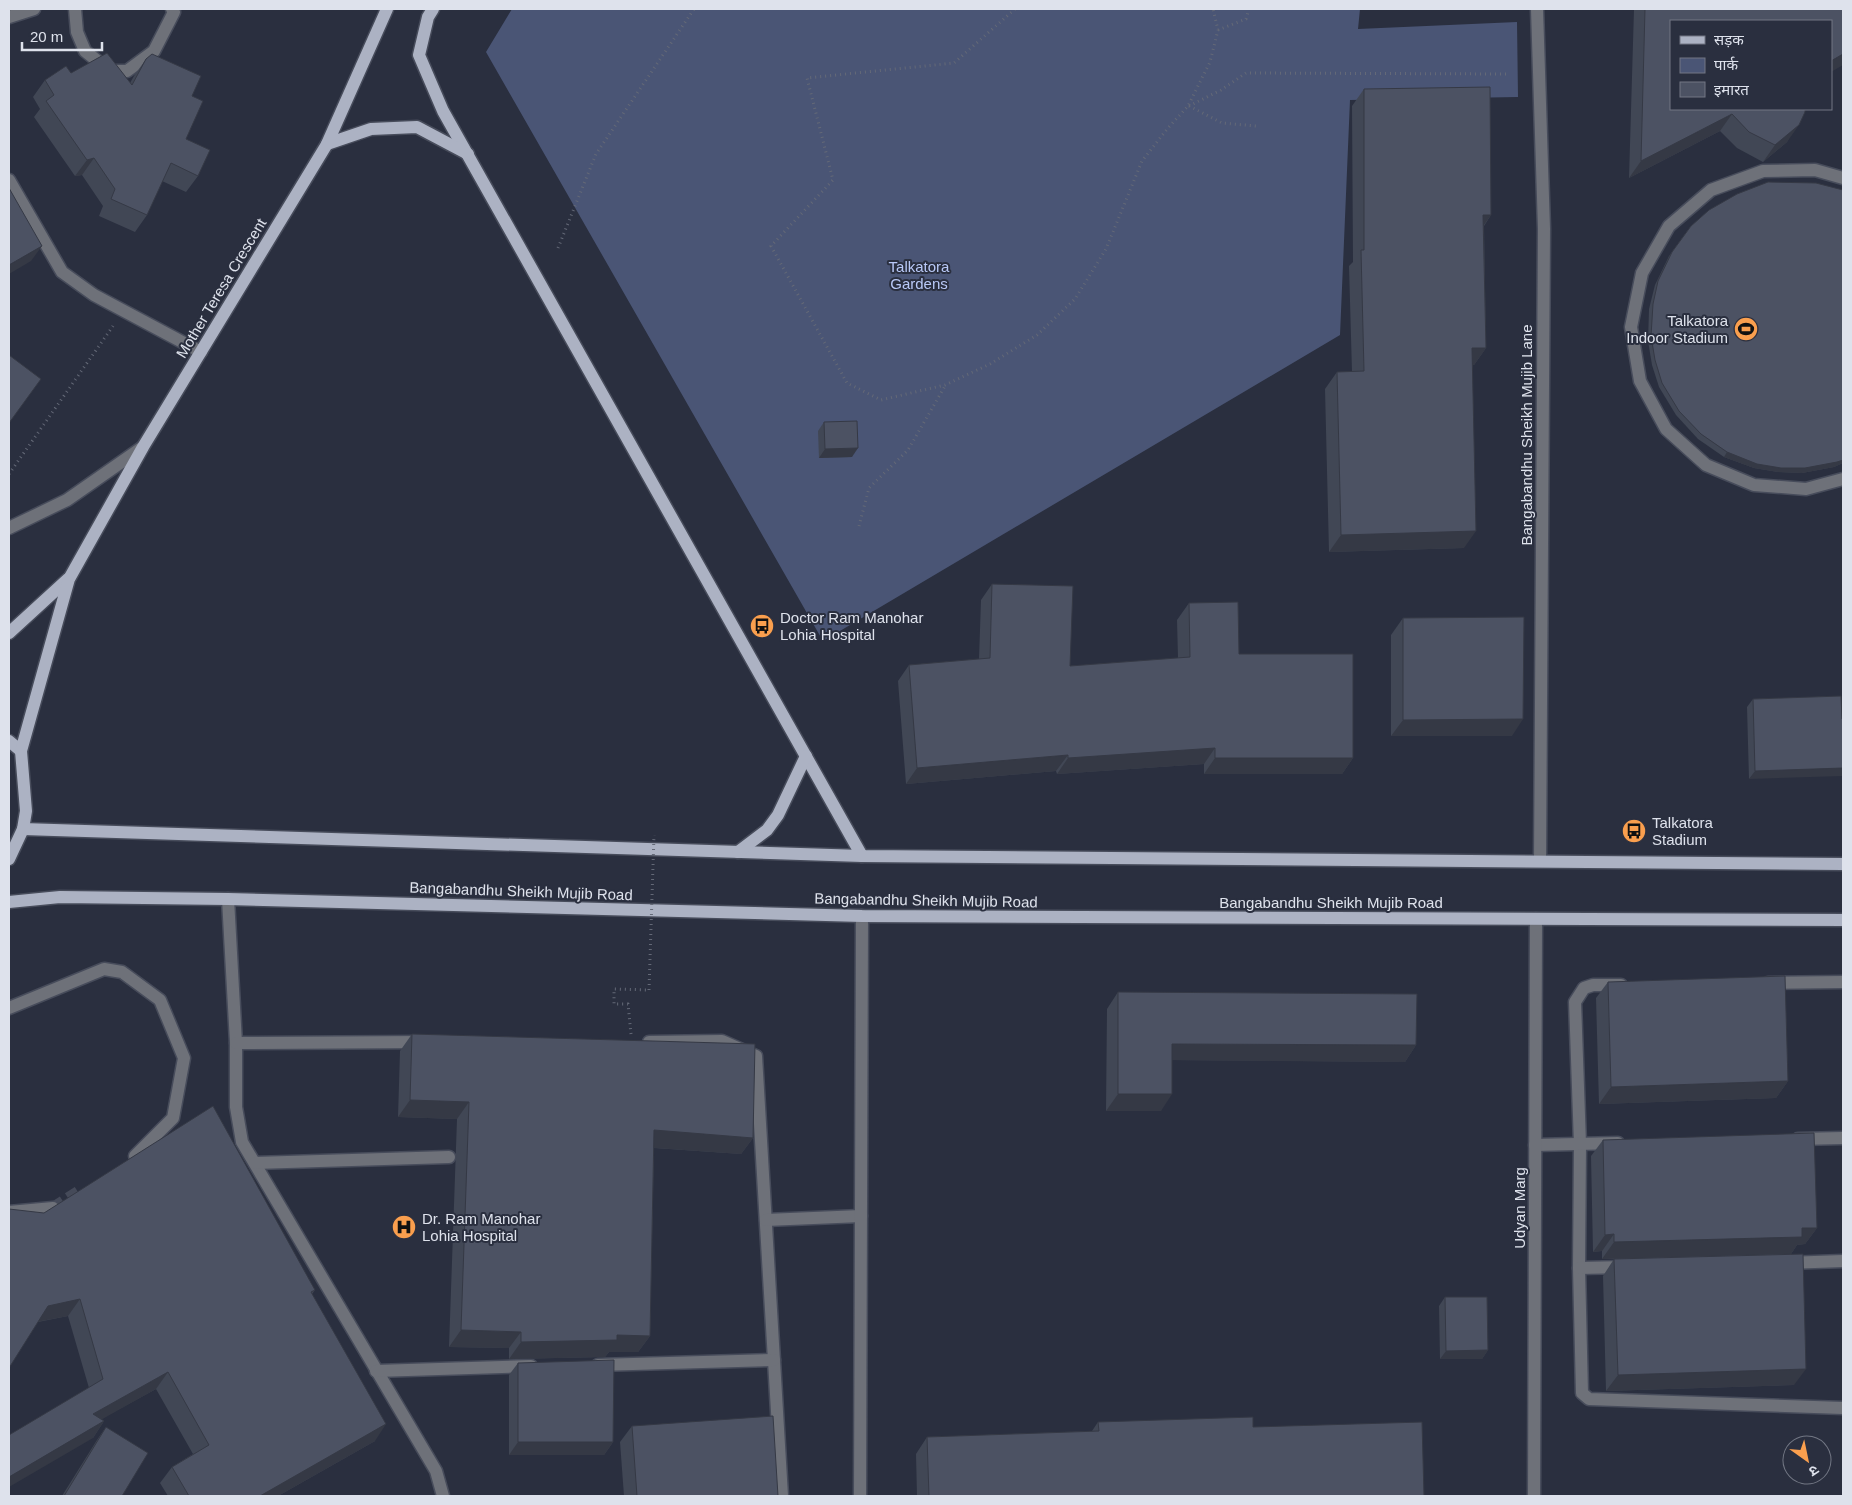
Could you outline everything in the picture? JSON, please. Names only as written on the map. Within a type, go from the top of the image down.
[{"type":"main road","name":"Mother Teresa Crescent","points":[[21,751],[69,579],[144,447],[327,144],[387,9]]},
{"type":"main road","points":[[431,13],[419,55],[443,111],[862,856]]},
{"type":"main road","points":[[327,144],[371,129],[417,127],[468,154]]},
{"type":"main road","name":"Mother Teresa Crescent","points":[[9,633],[69,579]]},
{"type":"main road","points":[[9,741],[21,751],[26,811],[23,829],[9,859]]},
{"type":"main road","points":[[738,852],[767,830],[778,815],[806,756]]},
{"type":"main road","points":[[23,829],[862,856],[1843,864]]},
{"type":"main road","name":"Bangabandhu Sheikh Mujib Road","points":[[9,902],[60,898],[228,899],[862,916],[1843,920]]},
{"type":"street","points":[[9,17],[34,9]]},
{"type":"street","points":[[75,9],[78,32],[85,51],[110,71],[127,71],[154,51],[174,12],[172,9]]},
{"type":"street","name":"Bangabandhu Sheikh Mujib Lane","points":[[1537,9],[1544,229],[1540,862]]},
{"type":"street","points":[[1843,178],[1815,170],[1763,171],[1712,190],[1669,226],[1642,273],[1631,327],[1640,380],[1666,429],[1706,465],[1754,485],[1806,489],[1843,479]]},
{"type":"street","points":[[9,180],[62,272],[78,286],[201,352]]},
{"type":"street","points":[[9,528],[67,500],[144,447]]},
{"type":"street","points":[[228,899],[236,1043],[236,1107],[242,1142],[436,1471],[443,1496]]},
{"type":"street","points":[[860,1496],[862,916]]},
{"type":"street","name":"Udyan Marg","points":[[1534,1496],[1536,919]]},
{"type":"street","points":[[9,1008],[104,969],[122,972],[160,1000],[184,1058],[173,1118],[135,1156]]},
{"type":"street","points":[[1757,984],[1843,982]]},
{"type":"street","points":[[1632,985],[1584,988],[1575,1002],[1580,1144],[1579,1268],[1580,1383],[1582,1392],[1589,1399],[1843,1408]]},
{"type":"street","points":[[236,1043],[434,1042]]},
{"type":"street","points":[[631,1042],[722,1042],[756,1056],[782,1496]]},
{"type":"street","points":[[1785,1139],[1843,1138]]},
{"type":"street","points":[[1535,1145],[1629,1143]]},
{"type":"street","points":[[255,1163],[449,1157]]},
{"type":"street","points":[[9,1212],[53,1208]]},
{"type":"street","points":[[766,1220],[861,1216]]},
{"type":"street","points":[[1775,1263],[1843,1261]]},
{"type":"street","points":[[1579,1268],[1638,1266]]},
{"type":"street","points":[[585,1365],[774,1360]]},
{"type":"street","points":[[376,1370],[545,1366]]},
{"type":"path","points":[[558,248],[596,154],[694,9]]},
{"type":"path","points":[[1015,9],[954,62],[807,78],[833,180],[771,246],[847,384],[881,400],[945,385],[990,364],[1037,335],[1075,299],[1106,248],[1142,161],[1188,106],[1210,62],[1218,30],[1213,9]]},
{"type":"path","points":[[1218,30],[1246,19],[1249,9]]},
{"type":"path","points":[[1188,106],[1221,90],[1246,74],[1506,74]]},
{"type":"path","points":[[1188,106],[1222,123],[1256,126]]},
{"type":"path","points":[[9,474],[124,311]]},
{"type":"path","points":[[859,526],[868,488],[908,450],[945,385]]},
{"type":"path","points":[[631,1042],[628,1004],[614,1004],[614,989],[649,990],[654,834]]},
{"type":"green space","name":"Talkatora Gardens","points":[[512,9],[1360,9],[1358,29],[1517,22],[1518,97],[1350,100],[1340,335],[823,641],[486,52]]},
{"type":"building","points":[[1645,9],[1843,9],[1843,54],[1832,60],[1832,20],[1670,20],[1670,110],[1805,110],[1805,112],[1799,125],[1775,145],[1749,132],[1732,114],[1641,161]]},
{"type":"building","points":[[107,53],[132,85],[146,59],[152,54],[201,76],[192,96],[203,101],[186,139],[210,150],[198,176],[171,163],[147,215],[111,199],[115,189],[94,158],[87,160],[46,101],[54,95],[45,80],[66,66],[71,73]]},
{"type":"building","points":[[1490,87],[1491,215],[1483,215],[1486,348],[1472,348],[1476,531],[1341,535],[1337,372],[1364,371],[1361,250],[1364,250],[1364,89]]},
{"type":"building","name":"Talkatora Indoor Stadium","points":[[1768,182],[1816,183],[1843,190],[1843,460],[1805,468],[1781,468],[1757,464],[1727,452],[1701,434],[1679,411],[1662,383],[1655,360],[1651,336],[1653,304],[1658,281],[1672,252],[1691,226],[1709,210],[1737,194]]},
{"type":"building","points":[[9,188],[42,246],[9,265]]},
{"type":"building","points":[[9,355],[41,379],[9,423]]},
{"type":"building","points":[[857,421],[858,448],[825,449],[824,422]]},
{"type":"building","points":[[992,584],[1073,586],[1070,666],[1190,657],[1189,603],[1238,602],[1239,654],[1353,654],[1353,758],[1215,758],[1215,748],[1068,758],[1068,755],[917,768],[909,665],[990,658]]},
{"type":"building","points":[[1524,617],[1523,719],[1403,720],[1403,618]]},
{"type":"building","points":[[1841,696],[1843,768],[1755,771],[1753,699]]},
{"type":"building","points":[[1785,976],[1788,1081],[1611,1087],[1608,982]]},
{"type":"building","points":[[1118,992],[1417,994],[1416,1045],[1172,1044],[1172,1094],[1118,1094]]},
{"type":"building","points":[[412,1034],[755,1044],[753,1138],[654,1130],[650,1336],[617,1335],[617,1340],[521,1342],[521,1332],[461,1330],[469,1102],[410,1100]]},
{"type":"building","points":[[213,1106],[315,1290],[311,1292],[386,1424],[260,1496],[189,1496],[172,1467],[209,1445],[168,1372],[93,1414],[104,1421],[9,1477],[9,1435],[103,1379],[80,1299],[48,1306],[9,1368],[9,1209],[44,1213]]},
{"type":"building","points":[[1814,1133],[1817,1228],[1802,1228],[1802,1237],[1614,1242],[1614,1234],[1605,1235],[1603,1140]]},
{"type":"building","points":[[1803,1254],[1806,1369],[1618,1375],[1614,1259]]},
{"type":"building","points":[[1445,1297],[1487,1297],[1488,1350],[1446,1351]]},
{"type":"building","points":[[614,1360],[613,1442],[518,1442],[518,1363]]},
{"type":"building","points":[[773,1416],[778,1496],[637,1496],[632,1426]]},
{"type":"building","points":[[1253,1417],[1253,1427],[1422,1422],[1424,1496],[929,1496],[927,1437],[1099,1431],[1098,1422]]},
{"type":"building","points":[[106,1427],[148,1453],[122,1496],[64,1496]]},
{"type":"tunnel","points":[[53,1208],[78,1192]]},
{"type":"place","name":"Talkatora Indoor Stadium","points":[[1746,329]]},
{"type":"place","name":"Doctor Ram Manohar Lohia Hospital","points":[[762,626]]},
{"type":"place","name":"Talkatora Stadium","points":[[1634,831]]},
{"type":"place","name":"Dr. Ram Manohar Lohia Hospital","points":[[404,1227]]}]
